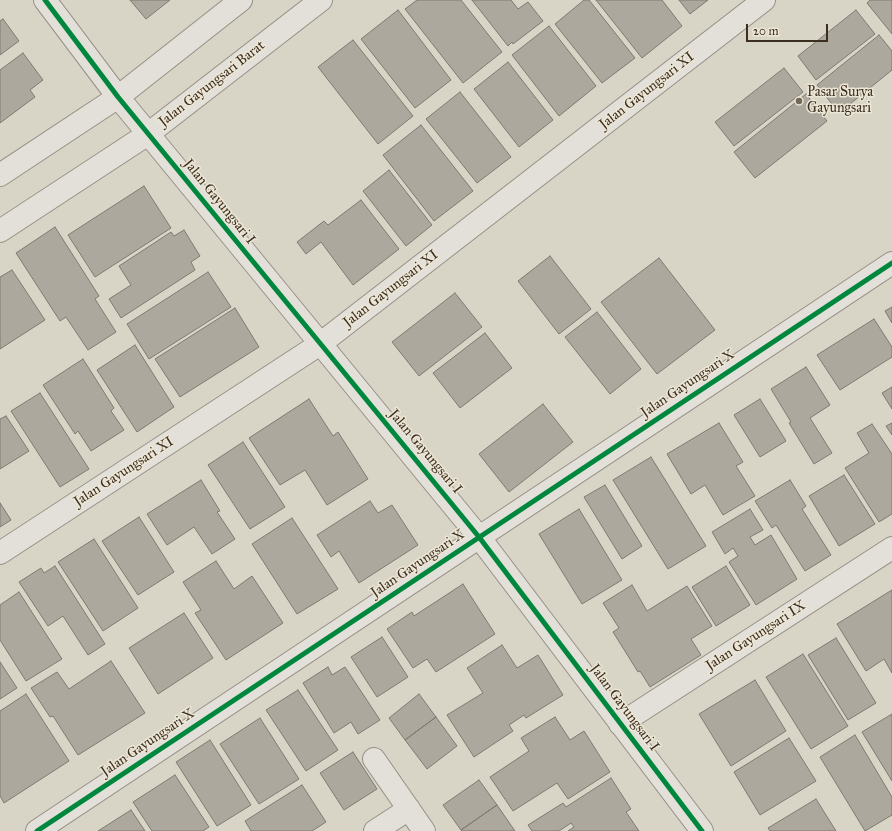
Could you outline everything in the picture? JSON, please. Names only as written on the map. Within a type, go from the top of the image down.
[{"type":"street","name":"Jalan Gayungsari I","points":[[45,0],[118,97],[479,537],[702,831]]},
{"type":"street","points":[[0,175],[118,97],[241,0]]},
{"type":"street","name":"Jalan Gayungsari Barat","points":[[0,231],[148,134],[321,0]]},
{"type":"street","name":"Jalan Gayungsari XI","points":[[0,554],[320,344],[764,0]]},
{"type":"street","name":"Jalan Gayungsari X","points":[[37,831],[892,263]]},
{"type":"street","name":"Jalan Gayungsari IX","points":[[620,724],[892,548]]},
{"type":"street","points":[[374,759],[424,831]]},
{"type":"street","points":[[375,831],[409,809]]},
{"type":"building","points":[[130,0],[170,0],[146,19]]},
{"type":"building","points":[[417,0],[461,0],[502,52],[463,83],[405,9]]},
{"type":"building","points":[[472,0],[511,0],[518,9],[528,2],[543,21],[513,44],[512,42],[508,46]]},
{"type":"building","points":[[584,0],[589,0],[635,58],[602,83],[555,24]]},
{"type":"building","points":[[596,0],[662,0],[682,26],[642,58]]},
{"type":"building","points":[[679,0],[708,0],[690,14]]},
{"type":"building","points":[[870,0],[892,0],[892,34],[867,3]]},
{"type":"building","points":[[398,10],[451,80],[415,108],[361,39]]},
{"type":"building","points":[[856,10],[875,34],[816,80],[798,56]]},
{"type":"building","points":[[3,19],[19,41],[0,55],[0,21]]},
{"type":"building","points":[[549,26],[596,86],[559,116],[512,55]]},
{"type":"building","points":[[879,35],[892,51],[892,70],[839,113],[817,85]]},
{"type":"building","points":[[353,40],[413,116],[378,144],[318,67]]},
{"type":"building","points":[[23,53],[43,80],[30,90],[35,97],[0,123],[0,70]]},
{"type":"building","points":[[508,62],[553,120],[519,147],[474,89]]},
{"type":"building","points":[[784,68],[803,92],[734,146],[715,122]]},
{"type":"building","points":[[460,92],[511,157],[477,183],[426,119]]},
{"type":"building","points":[[806,94],[827,121],[755,178],[734,152]]},
{"type":"building","points":[[421,125],[473,191],[434,221],[383,155]]},
{"type":"building","points":[[389,170],[432,225],[406,246],[363,191]]},
{"type":"building","points":[[144,186],[171,228],[95,277],[68,235]]},
{"type":"building","points":[[361,200],[399,249],[353,285],[321,242],[306,254],[297,242],[324,221],[328,225]]},
{"type":"building","points":[[55,227],[99,296],[95,299],[116,332],[88,350],[66,317],[60,321],[16,253]]},
{"type":"building","points":[[184,230],[200,256],[191,262],[195,270],[121,318],[109,299],[131,285],[119,266],[171,232],[174,236]]},
{"type":"building","points":[[550,256],[591,309],[559,334],[518,281]]},
{"type":"building","points":[[659,258],[715,330],[657,374],[601,302]]},
{"type":"building","points":[[12,270],[45,320],[0,349],[0,277]]},
{"type":"building","points":[[208,272],[231,307],[149,359],[127,324]]},
{"type":"building","points":[[455,293],[482,327],[419,376],[392,342]]},
{"type":"building","points":[[892,307],[892,323],[885,311]]},
{"type":"building","points":[[235,308],[259,347],[180,397],[155,359]]},
{"type":"building","points":[[597,312],[641,369],[610,394],[565,337]]},
{"type":"building","points":[[874,319],[892,347],[892,357],[840,390],[817,355]]},
{"type":"building","points":[[485,333],[512,368],[460,408],[433,373]]},
{"type":"building","points":[[135,345],[174,407],[137,432],[97,370]]},
{"type":"building","points":[[83,359],[114,408],[111,411],[124,430],[91,451],[78,431],[75,434],[43,385]]},
{"type":"building","points":[[806,367],[830,405],[810,418],[832,453],[814,464],[789,423],[791,422],[771,389]]},
{"type":"building","points":[[892,387],[892,409],[882,393]]},
{"type":"building","points":[[40,393],[89,469],[60,487],[11,411]]},
{"type":"building","points":[[309,399],[333,436],[338,432],[368,479],[327,505],[305,470],[280,485],[249,438]]},
{"type":"building","points":[[760,399],[786,441],[760,457],[734,415]]},
{"type":"building","points":[[543,404],[573,442],[509,492],[479,454]]},
{"type":"building","points":[[6,416],[29,451],[0,469],[0,419]]},
{"type":"building","points":[[719,423],[743,462],[736,466],[755,496],[723,515],[705,485],[691,494],[667,454]]},
{"type":"building","points":[[892,423],[892,435],[886,426]]},
{"type":"building","points":[[872,424],[892,454],[892,514],[879,522],[845,468],[869,453],[857,433]]},
{"type":"building","points":[[243,442],[285,507],[250,529],[208,465]]},
{"type":"building","points":[[651,457],[706,546],[668,569],[613,480]]},
{"type":"building","points":[[844,475],[875,524],[839,546],[809,496]]},
{"type":"building","points":[[201,480],[220,511],[217,512],[235,539],[212,554],[194,527],[167,545],[147,514]]},
{"type":"building","points":[[790,480],[806,506],[802,509],[831,555],[805,571],[776,525],[772,528],[755,501]]},
{"type":"building","points":[[605,485],[642,546],[622,559],[584,497]]},
{"type":"building","points":[[370,501],[378,513],[392,505],[418,545],[359,583],[339,551],[331,557],[317,535]]},
{"type":"building","points":[[0,503],[11,520],[0,527]]},
{"type":"building","points":[[579,509],[622,580],[582,604],[539,534]]},
{"type":"building","points":[[750,509],[763,530],[750,537],[755,545],[771,535],[797,579],[756,605],[729,562],[738,556],[733,548],[725,554],[712,532]]},
{"type":"building","points":[[139,517],[174,572],[138,595],[102,541]]},
{"type":"building","points":[[292,518],[338,589],[297,614],[252,544]]},
{"type":"building","points":[[94,539],[138,608],[103,631],[58,562]]},
{"type":"building","points":[[216,561],[234,589],[252,576],[283,623],[226,660],[195,613],[201,610],[183,582]]},
{"type":"building","points":[[55,566],[105,644],[88,655],[63,616],[48,626],[19,582],[41,568],[44,573]]},
{"type":"building","points":[[726,566],[750,605],[716,626],[692,587]]},
{"type":"building","points":[[463,584],[495,634],[436,672],[427,659],[413,668],[387,629],[412,612],[414,616]]},
{"type":"building","points":[[632,585],[647,611],[687,586],[712,626],[691,639],[701,655],[650,687],[640,671],[638,672],[613,632],[619,628],[603,603]]},
{"type":"building","points":[[892,590],[892,673],[884,659],[866,671],[837,624]]},
{"type":"building","points":[[19,592],[62,659],[26,681],[0,640],[0,605]]},
{"type":"building","points":[[184,613],[213,658],[158,694],[129,648]]},
{"type":"building","points":[[382,637],[408,677],[377,697],[351,657]]},
{"type":"building","points":[[836,638],[876,703],[848,720],[808,655]]},
{"type":"building","points":[[502,645],[517,668],[538,655],[563,695],[526,718],[524,715],[509,725],[513,731],[474,757],[447,715],[483,693],[467,668]]},
{"type":"building","points":[[803,654],[848,726],[811,749],[766,677]]},
{"type":"building","points":[[111,661],[145,713],[78,755],[53,716],[50,717],[31,688],[57,672],[69,689]]},
{"type":"building","points":[[0,662],[17,688],[0,699]]},
{"type":"building","points":[[328,667],[332,675],[345,667],[380,720],[358,734],[351,722],[334,733],[303,683]]},
{"type":"building","points":[[755,680],[786,731],[731,766],[699,714]]},
{"type":"building","points":[[298,690],[338,750],[306,771],[266,710]]},
{"type":"building","points":[[26,694],[69,761],[4,803],[0,796],[0,711]]},
{"type":"building","points":[[419,694],[436,717],[405,740],[389,718]]},
{"type":"building","points":[[892,714],[892,781],[862,732]]},
{"type":"building","points":[[436,717],[457,746],[427,769],[405,740]]},
{"type":"building","points":[[555,717],[570,740],[584,731],[610,772],[568,799],[557,783],[513,811],[490,777],[529,751],[521,738]]},
{"type":"building","points":[[260,718],[299,779],[259,804],[220,744]]},
{"type":"building","points":[[855,735],[892,797],[892,815],[865,831],[820,757]]},
{"type":"building","points":[[789,738],[816,781],[760,815],[734,772]]},
{"type":"building","points":[[210,740],[251,805],[217,826],[176,762]]},
{"type":"building","points":[[353,752],[377,789],[344,810],[320,773]]},
{"type":"building","points":[[175,775],[209,827],[203,831],[152,831],[133,802]]},
{"type":"building","points":[[611,778],[631,809],[626,812],[639,831],[568,831],[574,827],[571,823],[559,831],[532,831],[528,825],[563,803],[566,807]]},
{"type":"building","points":[[479,780],[497,805],[461,830],[443,805]]},
{"type":"building","points":[[302,785],[326,822],[312,831],[251,831],[245,821]]},
{"type":"building","points":[[816,799],[836,831],[770,831],[768,828]]},
{"type":"building","points":[[497,805],[515,831],[461,830]]},
{"type":"building","points":[[131,810],[145,831],[98,831]]},
{"type":"cycle path","points":[[45,0],[118,97],[479,537],[702,831]]},
{"type":"cycle path","points":[[37,831],[892,263]]},
{"type":"place","name":"Pasar Surya Gayungsari","points":[[799,101]]}]
